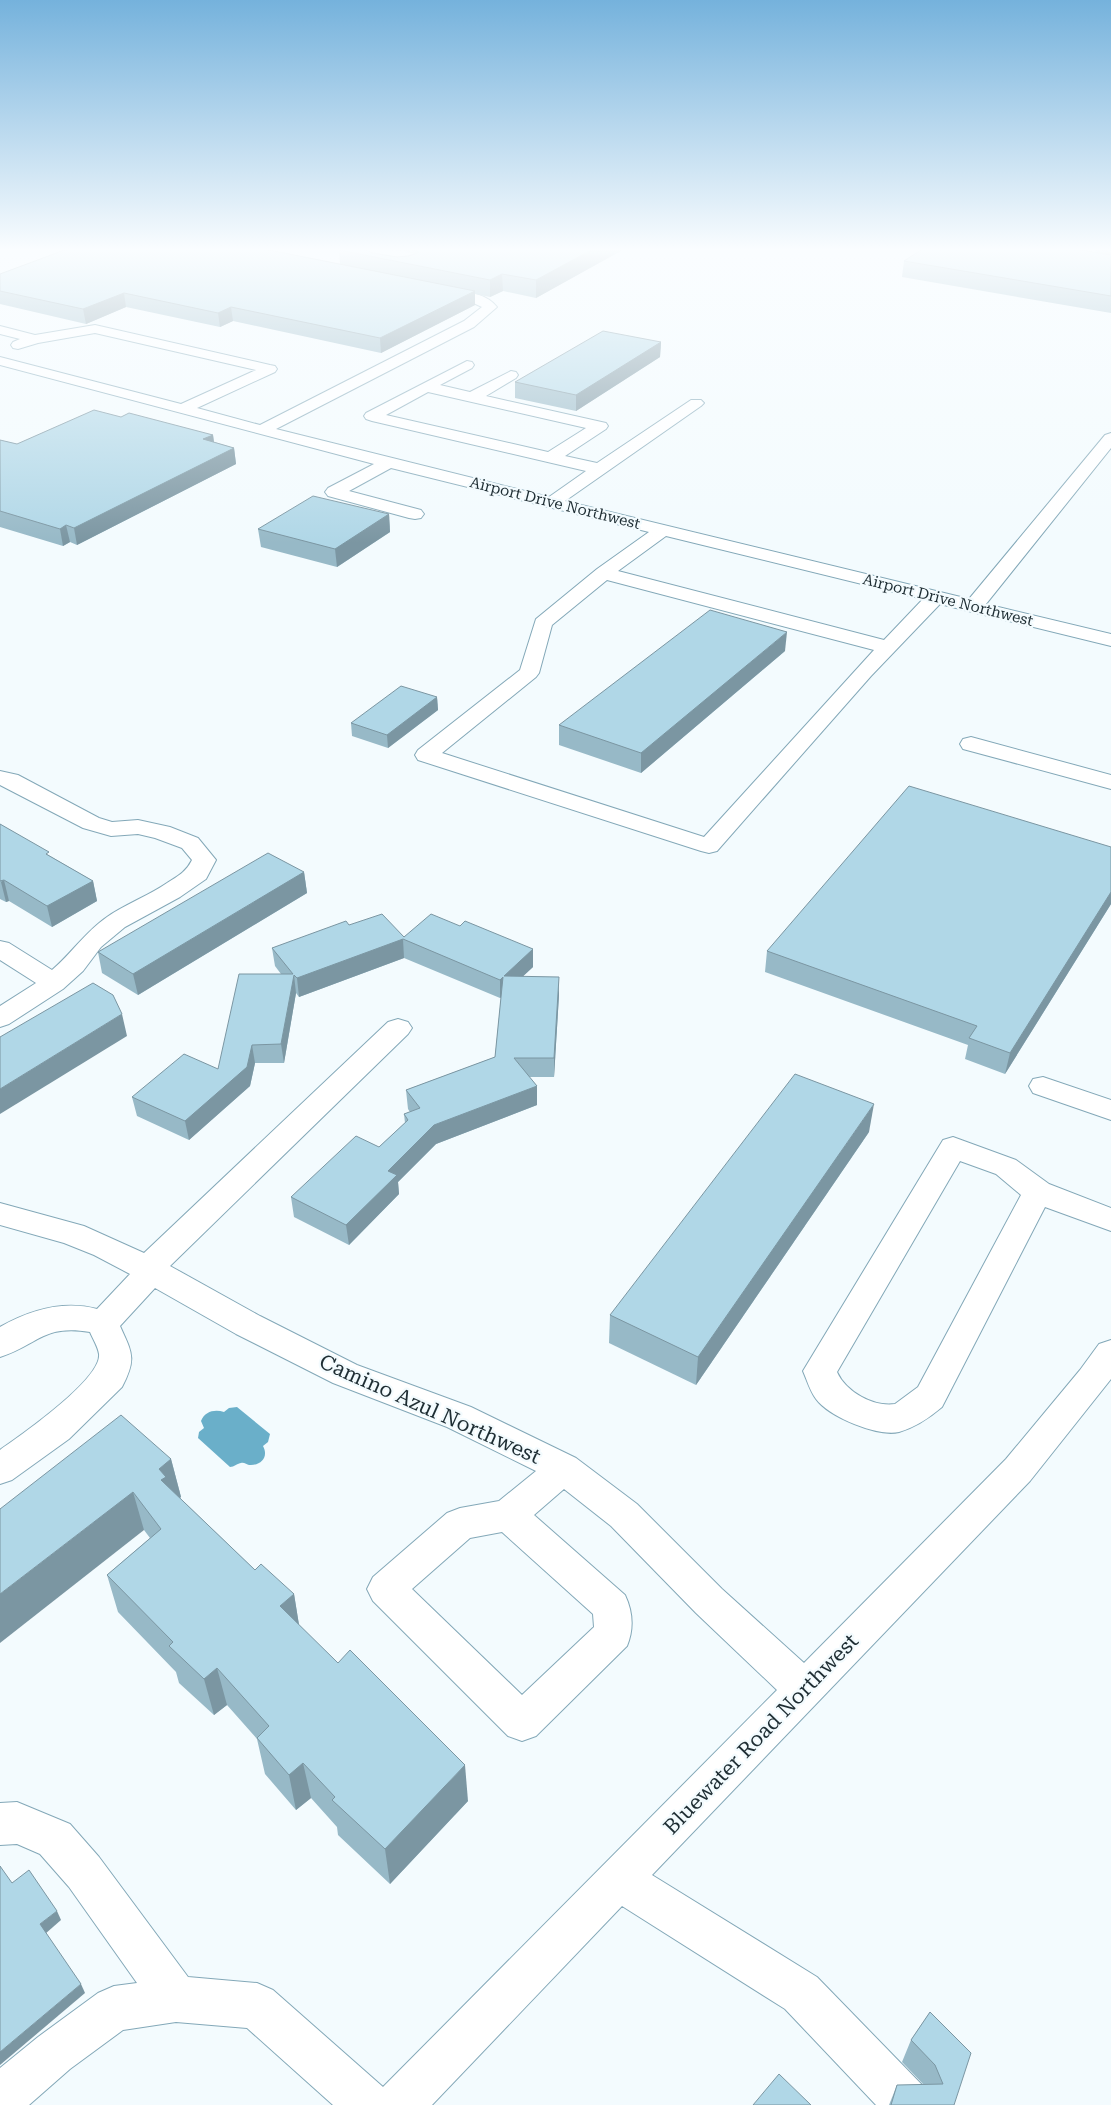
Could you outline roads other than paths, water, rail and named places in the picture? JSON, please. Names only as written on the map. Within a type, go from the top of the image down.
[{"type":"street","points":[[0,352],[16,346]]},
{"type":"street","points":[[170,346],[270,369],[183,409]]},
{"type":"street","points":[[263,430],[426,346]]},
{"type":"street","name":"Airport Drive Northwest","points":[[0,361],[390,462],[1111,640]]},
{"type":"street","points":[[467,365],[372,416],[600,469]]},
{"type":"street","points":[[472,397],[511,375]]},
{"type":"street","points":[[427,386],[600,426],[550,458]]},
{"type":"street","points":[[552,502],[696,403]]},
{"type":"street","points":[[974,606],[1111,438]]},
{"type":"street","points":[[390,462],[334,492],[415,514]]},
{"type":"street","points":[[664,530],[604,573],[543,623],[529,673],[426,755],[709,846],[888,647],[936,597]]},
{"type":"street","points":[[604,573],[888,647]]},
{"type":"street","points":[[971,744],[1111,782]]},
{"type":"street","points":[[0,778],[10,780],[91,823],[111,829],[138,827],[162,832],[190,844],[204,860],[197,874],[171,892],[116,922],[92,942],[74,966],[54,983],[0,1018]]},
{"type":"street","points":[[0,950],[54,983]]},
{"type":"street","points":[[103,1323],[150,1270],[398,1028]]},
{"type":"street","points":[[1043,1086],[1111,1110]]},
{"type":"street","points":[[1038,1192],[930,1397],[915,1410],[896,1418],[877,1417],[847,1405],[829,1390],[820,1372],[954,1147],[1006,1167],[1038,1192],[1111,1220]]},
{"type":"street","name":"Camino Azul Northwest","points":[[0,1214],[73,1234],[105,1247],[150,1270],[248,1326],[345,1374],[459,1416],[564,1468],[624,1516],[804,1690]]},
{"type":"street","points":[[0,1344],[18,1331],[63,1316],[86,1317],[103,1323],[116,1355],[110,1377],[57,1429],[0,1469]]},
{"type":"street","name":"Bluewater Road Northwest","points":[[400,2105],[1018,1470],[1105,1374]]},
{"type":"street","points":[[508,1516],[612,1606],[612,1634],[522,1722],[386,1589],[460,1524],[508,1516],[564,1468]]},
{"type":"street","points":[[0,1824],[17,1823],[55,1839],[84,1872],[176,1999]]},
{"type":"street","points":[[619,1879],[801,1993],[908,2105]]},
{"type":"street","points":[[0,2099],[54,2052],[114,2009],[176,1999],[257,2006],[368,2105]]},
{"type":"water","points":[[237,1407],[270,1434],[268,1442],[263,1446],[265,1454],[263,1460],[253,1465],[240,1463],[230,1467],[198,1438],[199,1432],[204,1428],[201,1421],[205,1415],[217,1411],[224,1412],[229,1408]]}]
